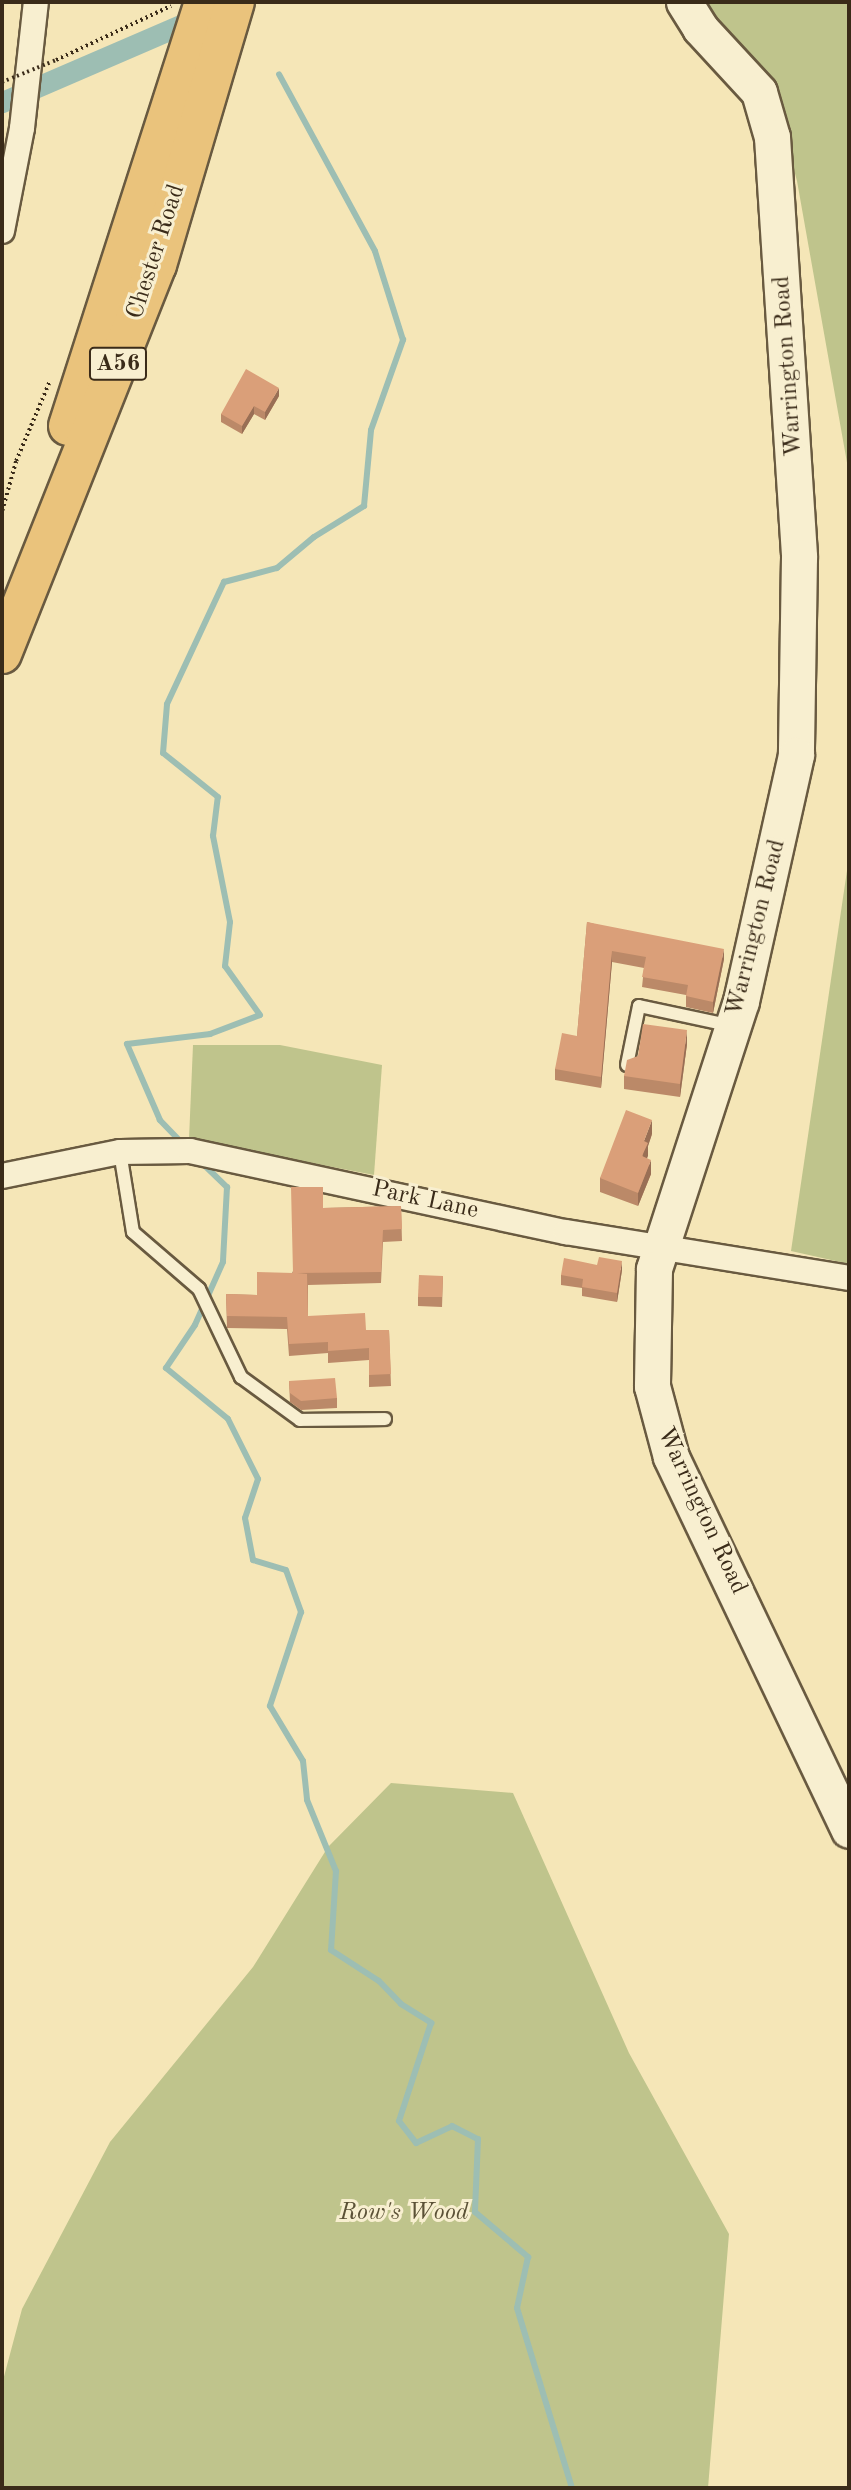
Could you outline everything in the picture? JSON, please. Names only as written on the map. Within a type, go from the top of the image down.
[{"type":"highway","name":"Chester Road","points":[[2,635],[204,2]]},
{"type":"highway","name":"Chester Road","points":[[2,654],[157,265],[235,2]]},
{"type":"street","points":[[2,230],[22,128],[36,2]]},
{"type":"street","name":"Warrington Road","points":[[684,2],[699,28],[759,92],[772,137],[794,436],[799,557],[796,755],[733,1026],[663,1244],[650,1300],[650,1351],[662,1432],[849,1830]]},
{"type":"street","name":"Park Lane","points":[[2,1176],[120,1152],[190,1151],[566,1232],[663,1244],[849,1278]]},
{"type":"lane","points":[[627,1065],[639,1006],[733,1026]]},
{"type":"lane","points":[[120,1152],[133,1232],[199,1289],[241,1377],[300,1420],[385,1419]]},
{"type":"path","points":[[2,82],[180,2]]},
{"type":"green space","points":[[696,2],[849,2],[849,474],[797,181],[772,89]]},
{"type":"green space","points":[[849,857],[849,1264],[791,1251]]},
{"type":"green space","points":[[193,1045],[280,1045],[382,1065],[374,1175],[189,1139]]},
{"type":"green space","name":"Row's Wood","points":[[391,1783],[513,1793],[629,2053],[729,2234],[708,2488],[2,2488],[2,2384],[22,2309],[110,2142],[253,1967],[328,1847]]},
{"type":"building","points":[[246,369],[279,388],[265,412],[254,406],[242,426],[221,414]]},
{"type":"building","points":[[587,922],[724,949],[713,1002],[686,996],[688,985],[642,977],[646,957],[612,951],[601,1077],[555,1069],[562,1033],[577,1036]]},
{"type":"building","points":[[643,1024],[687,1030],[680,1084],[624,1076],[627,1060],[638,1056]]},
{"type":"building","points":[[626,1110],[652,1120],[644,1141],[648,1143],[642,1156],[651,1160],[638,1193],[600,1178]]},
{"type":"building","points":[[291,1187],[323,1187],[323,1208],[401,1206],[402,1229],[383,1230],[381,1272],[297,1273],[307,1274],[308,1316],[365,1313],[366,1330],[389,1330],[391,1374],[369,1375],[369,1348],[328,1351],[328,1342],[289,1344],[287,1317],[227,1316],[226,1294],[257,1295],[257,1272],[293,1273]]},
{"type":"building","points":[[599,1257],[622,1261],[617,1293],[582,1287],[583,1279],[561,1275],[564,1258],[597,1265]]},
{"type":"building","points":[[419,1275],[443,1276],[442,1297],[418,1297]]},
{"type":"building","points":[[335,1378],[337,1398],[301,1401],[290,1393],[289,1381]]},
{"type":"waterway","points":[[2,102],[199,17]]},
{"type":"waterway","points":[[182,1143],[160,1120],[127,1044],[210,1034],[260,1015],[225,966],[230,922],[213,836],[218,797],[163,753],[167,704],[224,582],[277,568],[314,537],[364,506],[371,430],[403,340],[375,251],[279,74]]},
{"type":"waterway","points":[[202,1163],[227,1187],[223,1262],[195,1325],[166,1368],[228,1419],[258,1479],[245,1518],[253,1560],[286,1570],[301,1612],[270,1706],[303,1761],[307,1800],[336,1871],[331,1950],[379,1981],[401,2004],[431,2023],[399,2121],[416,2143],[452,2126],[478,2139],[475,2212],[528,2257],[517,2308],[572,2488]]}]
